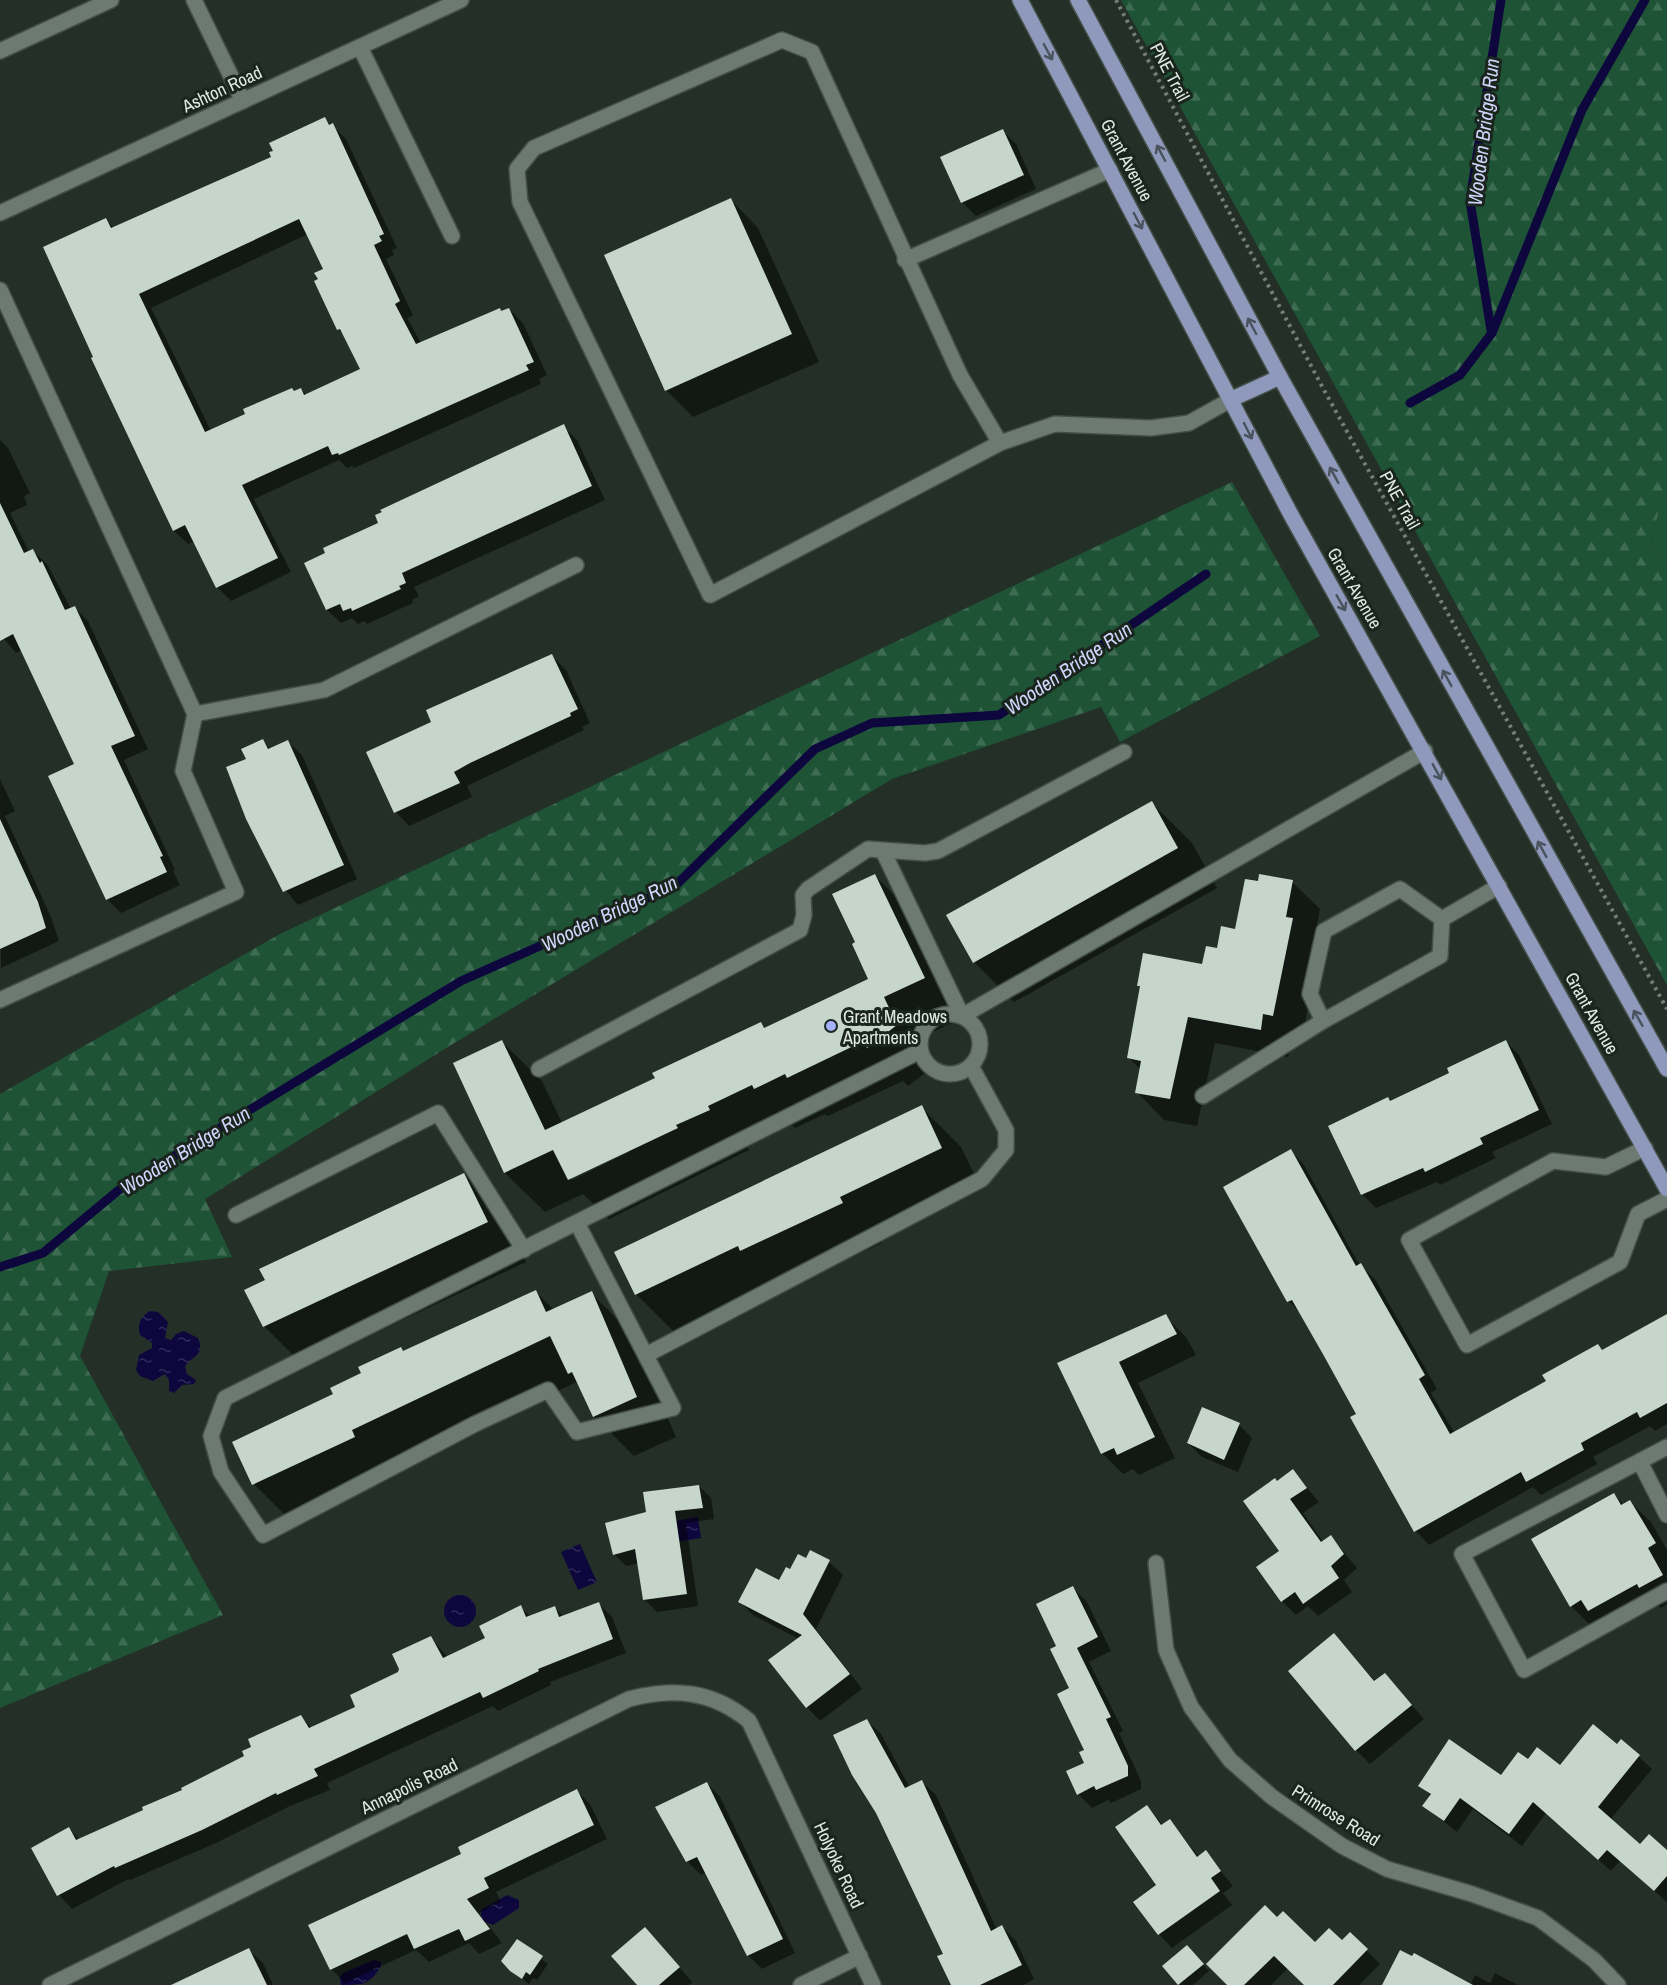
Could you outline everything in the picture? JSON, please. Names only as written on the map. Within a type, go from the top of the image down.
[{"type":"main road","name":"Grant Avenue","points":[[1020,0],[1290,513],[1425,751],[1667,1189]]},
{"type":"main road","name":"Grant Avenue","points":[[1078,0],[1280,377],[1667,1069]]},
{"type":"main road","points":[[1232,399],[1280,377]]},
{"type":"street","points":[[0,51],[111,0]]},
{"type":"street","points":[[194,0],[243,101]]},
{"type":"street","name":"Ashton Road","points":[[0,213],[461,0]]},
{"type":"street","points":[[1000,443],[960,375],[905,260],[812,52],[782,40],[534,148],[517,169],[520,202],[710,595],[1000,443],[1055,424],[1151,428],[1189,423],[1232,399]]},
{"type":"street","points":[[360,47],[452,236]]},
{"type":"street","points":[[905,260],[1110,170]]},
{"type":"street","points":[[0,290],[195,714],[183,771],[236,892],[0,1000]]},
{"type":"street","points":[[195,714],[324,690],[576,565]]},
{"type":"street","points":[[962,1016],[1425,751]]},
{"type":"street","points":[[540,1068],[801,930],[804,915],[803,895],[808,889],[868,849],[925,854],[938,851],[1124,752]]},
{"type":"street","points":[[883,851],[962,1016]]},
{"type":"street","points":[[1442,919],[1499,886]]},
{"type":"street","points":[[1323,1022],[1310,994],[1324,931],[1400,889],[1442,919]]},
{"type":"street","points":[[1203,1096],[1323,1022],[1440,956],[1442,919]]},
{"type":"street","points":[[951,1014],[962,1016],[972,1023],[978,1034],[978,1057],[961,1073],[949,1075],[938,1072],[927,1065],[920,1051],[922,1032],[928,1022],[939,1016],[951,1014]]},
{"type":"street","points":[[577,1223],[673,1408],[577,1432],[548,1390],[475,1424],[263,1535],[221,1472],[211,1436],[225,1398],[920,1051]]},
{"type":"street","points":[[646,1355],[982,1179],[1006,1150],[1006,1130],[971,1066]]},
{"type":"street","points":[[236,1215],[438,1113],[524,1250]]},
{"type":"street","points":[[1645,1148],[1606,1167],[1553,1161],[1409,1240],[1467,1345],[1620,1262],[1638,1214],[1667,1200]]},
{"type":"street","points":[[1667,1447],[1462,1554],[1524,1670],[1667,1591]]},
{"type":"street","points":[[1640,1462],[1667,1515]]},
{"type":"street","name":"Primrose Road","points":[[1156,1563],[1166,1650],[1191,1707],[1230,1760],[1272,1797],[1342,1846],[1387,1869],[1472,1894],[1538,1918],[1594,1960],[1618,1985]]},
{"type":"street","name":"Annapolis Road","points":[[50,1985],[74,1980],[629,1699],[651,1693],[693,1692],[736,1710],[749,1721],[769,1762]]},
{"type":"street","name":"Holyoke Road","points":[[769,1762],[873,1985]]},
{"type":"street","points":[[801,1985],[860,1956]]},
{"type":"path","name":"PNE Trail","points":[[1116,0],[1324,390],[1667,1009]]},
{"type":"green space","points":[[1121,0],[1667,0],[1667,496],[1659,510],[1650,548],[1667,562],[1667,985]]},
{"type":"green space","points":[[1232,482],[1320,636],[1120,742],[1101,707],[892,779],[456,1042],[205,1199],[232,1257],[109,1271],[80,1356],[223,1615],[0,1708],[0,1094],[280,934]]},
{"type":"green space","points":[[1667,496],[1667,562],[1650,548],[1659,510]]},
{"type":"water","points":[[150,1311],[158,1312],[168,1322],[165,1338],[171,1340],[176,1334],[184,1331],[198,1338],[200,1344],[199,1352],[185,1367],[187,1374],[196,1380],[194,1384],[182,1385],[174,1393],[169,1391],[169,1380],[165,1374],[153,1381],[140,1376],[136,1370],[139,1355],[152,1348],[152,1343],[140,1335],[139,1327],[142,1318]]},
{"type":"water","points":[[698,1517],[701,1538],[660,1544],[656,1524]]},
{"type":"water","points":[[580,1544],[597,1582],[578,1590],[561,1552]]},
{"type":"water","points":[[460,1595],[471,1600],[476,1611],[471,1622],[460,1627],[449,1622],[444,1611],[449,1600]]},
{"type":"water","points":[[507,1895],[519,1900],[519,1908],[493,1925],[481,1920],[481,1910]]},
{"type":"water","points":[[374,1960],[381,1962],[381,1966],[373,1977],[365,1983],[341,1985],[340,1977],[343,1973]]},
{"type":"building","points":[[325,117],[329,125],[333,123],[384,234],[379,236],[382,241],[374,245],[400,301],[395,304],[416,344],[500,308],[501,311],[509,308],[534,362],[526,365],[529,370],[339,455],[338,453],[332,455],[328,446],[242,485],[278,558],[216,588],[185,525],[173,531],[91,358],[93,357],[43,247],[106,218],[111,228],[271,157],[269,152],[273,151],[269,143]],"holes":[[[299,219],[323,269],[314,273],[318,279],[314,281],[337,330],[340,329],[360,369],[304,395],[301,388],[294,391],[292,388],[243,409],[245,414],[205,432],[139,294]]]},
{"type":"building","points":[[1003,129],[1024,175],[961,203],[940,157]]},
{"type":"building","points":[[731,198],[792,334],[665,391],[604,255]]},
{"type":"building","points":[[564,424],[592,486],[402,573],[406,583],[399,586],[401,589],[352,611],[351,608],[343,611],[340,604],[326,610],[304,563],[325,553],[323,548],[378,523],[375,515],[382,512],[380,510]]},
{"type":"building","points":[[0,503],[24,553],[33,549],[40,563],[42,561],[65,610],[75,606],[135,736],[111,746],[163,856],[160,857],[167,872],[106,900],[48,776],[74,764],[13,634],[0,641]]},
{"type":"building","points":[[552,654],[578,709],[570,713],[571,716],[454,772],[460,783],[394,813],[366,752],[431,722],[426,710]]},
{"type":"building","points":[[263,739],[268,749],[288,740],[344,865],[283,892],[246,819],[226,767],[246,759],[241,749]]},
{"type":"building","name":"Grant Meadows Apartments","points":[[1152,801],[1178,848],[973,963],[946,915]]},
{"type":"building","points":[[0,819],[38,902],[46,928],[0,949]]},
{"type":"building","name":"Grant Meadows Apartments","points":[[875,874],[925,978],[884,997],[897,1025],[867,1048],[864,1041],[787,1078],[785,1074],[754,1089],[752,1085],[708,1106],[710,1110],[676,1125],[678,1128],[568,1180],[553,1150],[504,1173],[453,1063],[502,1040],[545,1130],[655,1078],[652,1073],[761,1022],[764,1028],[868,979],[852,944],[855,942],[832,894]]},
{"type":"building","points":[[1259,874],[1293,880],[1286,917],[1293,918],[1273,1016],[1263,1014],[1261,1030],[1188,1017],[1170,1099],[1135,1093],[1141,1061],[1127,1058],[1140,986],[1137,986],[1143,953],[1202,964],[1206,946],[1217,948],[1221,926],[1235,929],[1245,879],[1258,881]]},
{"type":"building","points":[[1506,1040],[1539,1110],[1480,1138],[1483,1144],[1425,1172],[1423,1168],[1361,1195],[1328,1126],[1388,1097],[1390,1101],[1449,1073],[1447,1068]]},
{"type":"building","points":[[922,1105],[942,1148],[840,1197],[843,1203],[740,1251],[738,1246],[635,1295],[614,1252]]},
{"type":"building","points":[[1291,1149],[1356,1266],[1361,1263],[1425,1375],[1419,1379],[1450,1434],[1546,1381],[1542,1375],[1598,1344],[1602,1350],[1667,1314],[1667,1403],[1640,1418],[1637,1412],[1581,1443],[1584,1450],[1526,1482],[1521,1472],[1414,1532],[1350,1417],[1356,1414],[1324,1356],[1292,1300],[1287,1302],[1223,1187]]},
{"type":"building","points":[[464,1173],[488,1222],[263,1327],[244,1290],[265,1280],[259,1269]]},
{"type":"building","points":[[536,1290],[546,1312],[592,1291],[637,1397],[593,1417],[572,1372],[568,1374],[550,1336],[352,1430],[355,1437],[252,1485],[232,1442],[333,1394],[330,1388],[361,1373],[358,1367],[401,1347],[403,1351]]},
{"type":"building","points":[[1166,1314],[1177,1334],[1119,1362],[1155,1437],[1117,1455],[1114,1448],[1101,1454],[1057,1363]]},
{"type":"building","points":[[1202,1407],[1240,1423],[1224,1460],[1187,1443]]},
{"type":"building","points":[[1293,1469],[1307,1488],[1290,1499],[1321,1542],[1331,1535],[1344,1554],[1331,1566],[1339,1578],[1303,1604],[1295,1592],[1281,1602],[1256,1567],[1279,1551],[1243,1501],[1275,1478],[1277,1481]]},
{"type":"building","points":[[699,1485],[703,1508],[675,1511],[687,1594],[643,1600],[635,1549],[613,1555],[605,1523],[646,1512],[643,1492]]},
{"type":"building","points":[[1614,1493],[1621,1505],[1630,1500],[1656,1543],[1648,1548],[1663,1575],[1639,1588],[1637,1584],[1588,1611],[1581,1600],[1570,1607],[1531,1539]]},
{"type":"building","points":[[810,1550],[830,1560],[803,1614],[850,1674],[806,1708],[768,1660],[802,1635],[738,1602],[756,1568],[779,1580],[786,1567],[790,1569],[798,1554],[806,1558]]},
{"type":"building","points":[[1073,1586],[1098,1637],[1077,1648],[1111,1717],[1106,1719],[1128,1766],[1128,1776],[1096,1790],[1094,1786],[1077,1795],[1066,1771],[1084,1763],[1079,1752],[1084,1750],[1057,1694],[1069,1688],[1050,1649],[1056,1646],[1036,1604]]},
{"type":"building","points":[[599,1602],[613,1639],[538,1669],[539,1671],[483,1698],[480,1692],[314,1769],[318,1776],[277,1795],[276,1793],[202,1830],[115,1868],[114,1866],[57,1896],[31,1848],[69,1827],[76,1840],[143,1810],[142,1807],[182,1790],[181,1788],[244,1756],[242,1751],[251,1747],[248,1739],[301,1715],[309,1728],[355,1707],[350,1695],[398,1672],[399,1669],[392,1654],[431,1636],[443,1658],[485,1638],[479,1626],[521,1605],[526,1617],[555,1606],[559,1617]]},
{"type":"building","points":[[1334,1633],[1374,1681],[1385,1673],[1412,1705],[1355,1751],[1288,1671]]},
{"type":"building","points":[[867,1719],[905,1788],[922,1780],[991,1931],[1002,1925],[1022,1965],[980,1985],[951,1985],[937,1956],[943,1954],[876,1813],[852,1775],[833,1735]]},
{"type":"building","points":[[1593,1724],[1617,1744],[1621,1739],[1640,1755],[1598,1807],[1640,1844],[1649,1834],[1667,1850],[1667,1876],[1654,1891],[1607,1850],[1598,1860],[1533,1802],[1509,1834],[1460,1798],[1444,1821],[1422,1806],[1431,1794],[1418,1786],[1449,1739],[1501,1775],[1518,1752],[1528,1759],[1537,1747],[1560,1765]]},
{"type":"building","points":[[707,1782],[783,1939],[747,1956],[697,1857],[686,1862],[655,1807]]},
{"type":"building","points":[[577,1789],[594,1825],[484,1878],[489,1888],[467,1899],[490,1929],[465,1941],[459,1929],[414,1949],[407,1934],[330,1970],[308,1925],[461,1854],[458,1847]]},
{"type":"building","points":[[1147,1805],[1161,1825],[1170,1819],[1197,1857],[1206,1850],[1221,1871],[1211,1878],[1220,1891],[1158,1935],[1133,1902],[1156,1885],[1115,1827]]},
{"type":"building","points":[[1265,1905],[1277,1917],[1283,1911],[1315,1942],[1329,1928],[1342,1940],[1350,1932],[1368,1949],[1333,1985],[1304,1985],[1274,1956],[1244,1985],[1227,1985],[1206,1964]]},
{"type":"building","points":[[645,1927],[680,1967],[659,1985],[637,1985],[611,1956]]},
{"type":"building","points":[[517,1939],[543,1956],[530,1975],[526,1972],[522,1979],[501,1961]]},
{"type":"building","points":[[1187,1945],[1204,1964],[1178,1985],[1162,1966]]},
{"type":"building","points":[[249,1948],[267,1985],[171,1985]]},
{"type":"building","points":[[1400,1950],[1412,1956],[1414,1953],[1473,1985],[1382,1985]]},
{"type":"waterway","name":"Wooden Bridge Run","points":[[1491,330],[1470,201],[1501,0]]},
{"type":"waterway","points":[[1410,403],[1460,375],[1492,333],[1582,110],[1645,0]]},
{"type":"waterway","name":"Wooden Bridge Run","points":[[0,1267],[43,1253],[120,1189],[461,981],[675,886],[815,749],[872,723],[999,715],[1206,574]]},
{"type":"place","name":"Grant Meadows Apartments","points":[[831,1026]]}]
